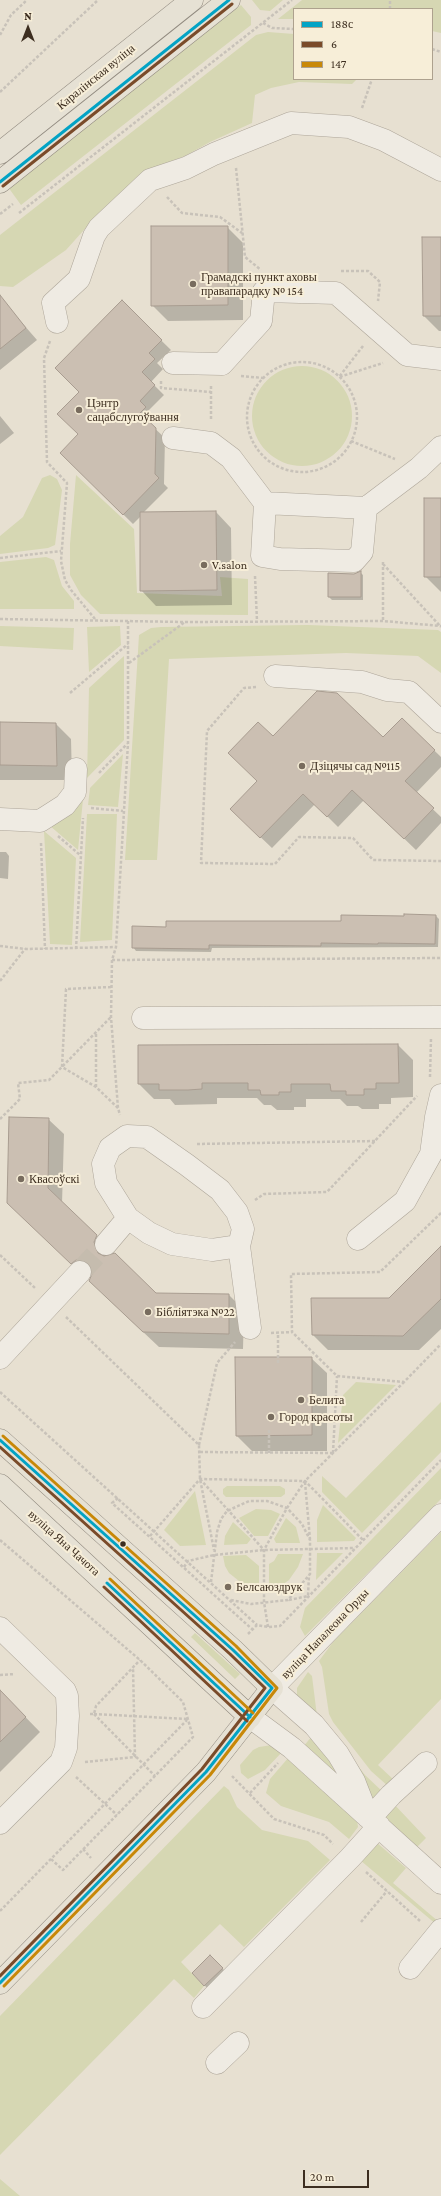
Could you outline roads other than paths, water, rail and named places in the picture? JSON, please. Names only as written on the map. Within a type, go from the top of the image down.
[{"type":"main road","name":"Каралінская вуліца","points":[[0,153],[192,0]]},
{"type":"main road","name":"Каралінская вуліца","points":[[0,182],[217,4]]},
{"type":"main road","points":[[0,1440],[233,1650],[272,1688]]},
{"type":"main road","name":"вуліца Яна Чачота","points":[[0,1485],[115,1590],[250,1717]]},
{"type":"main road","name":"вуліца Напалеона Орды","points":[[0,1983],[206,1772],[272,1688]]},
{"type":"street","points":[[57,322],[53,303],[79,279],[94,236],[99,228],[150,180],[186,168],[233,146],[291,123],[349,127],[384,140],[441,170]]},
{"type":"street","points":[[173,363],[222,364],[261,321],[264,291],[336,293],[375,329],[407,355],[441,359]]},
{"type":"street","points":[[173,438],[211,443],[231,458],[265,504],[262,556],[280,559],[354,561],[362,552],[366,508]]},
{"type":"street","points":[[265,504],[366,508],[419,468],[441,447]]},
{"type":"street","points":[[275,676],[362,682],[386,690],[409,692],[441,722]]},
{"type":"street","points":[[0,818],[40,821],[65,805],[75,792],[76,769]]},
{"type":"street","points":[[143,1018],[441,1017]]},
{"type":"street","points":[[358,1239],[405,1201],[431,1154],[441,1095]]},
{"type":"street","points":[[239,1246],[212,1250],[172,1244],[149,1233],[128,1218],[106,1183],[103,1164],[110,1148],[127,1136],[147,1137],[220,1190],[237,1212],[243,1230],[239,1246],[250,1334]]},
{"type":"street","points":[[106,1244],[128,1218]]},
{"type":"street","points":[[0,1358],[80,1272]]},
{"type":"street","name":"вуліца Напалеона Орды","points":[[272,1688],[441,1515]]},
{"type":"street","points":[[0,1628],[65,1691],[67,1696],[68,1716],[66,1748],[60,1762],[0,1823]]},
{"type":"street","points":[[272,1688],[314,1725],[338,1754],[354,1781],[372,1820]]},
{"type":"street","points":[[250,1717],[292,1748],[441,1884]]},
{"type":"street","points":[[203,2007],[372,1820],[391,1795],[426,1763]]},
{"type":"street","points":[[410,1968],[441,1930]]},
{"type":"street","points":[[217,2063],[238,2043]]},
{"type":"tunnel","points":[[80,1272],[106,1244]]},
{"type":"place","name":"Грамадскі пункт аховы правапарадку № 154","points":[[193,284]]},
{"type":"place","name":"Цэнтр сацабслугоўвання","points":[[79,410]]},
{"type":"place","name":"V.salon","points":[[204,565]]},
{"type":"place","name":"Дзіцячы сад №115","points":[[302,766]]},
{"type":"place","name":"Квасоўскі","points":[[21,1179]]},
{"type":"place","name":"Бібліятэка №22","points":[[148,1312]]},
{"type":"place","name":"Белита","points":[[301,1400]]},
{"type":"place","name":"Город красоты","points":[[271,1417]]},
{"type":"place","name":"Белсаюздрук","points":[[228,1587]]}]
